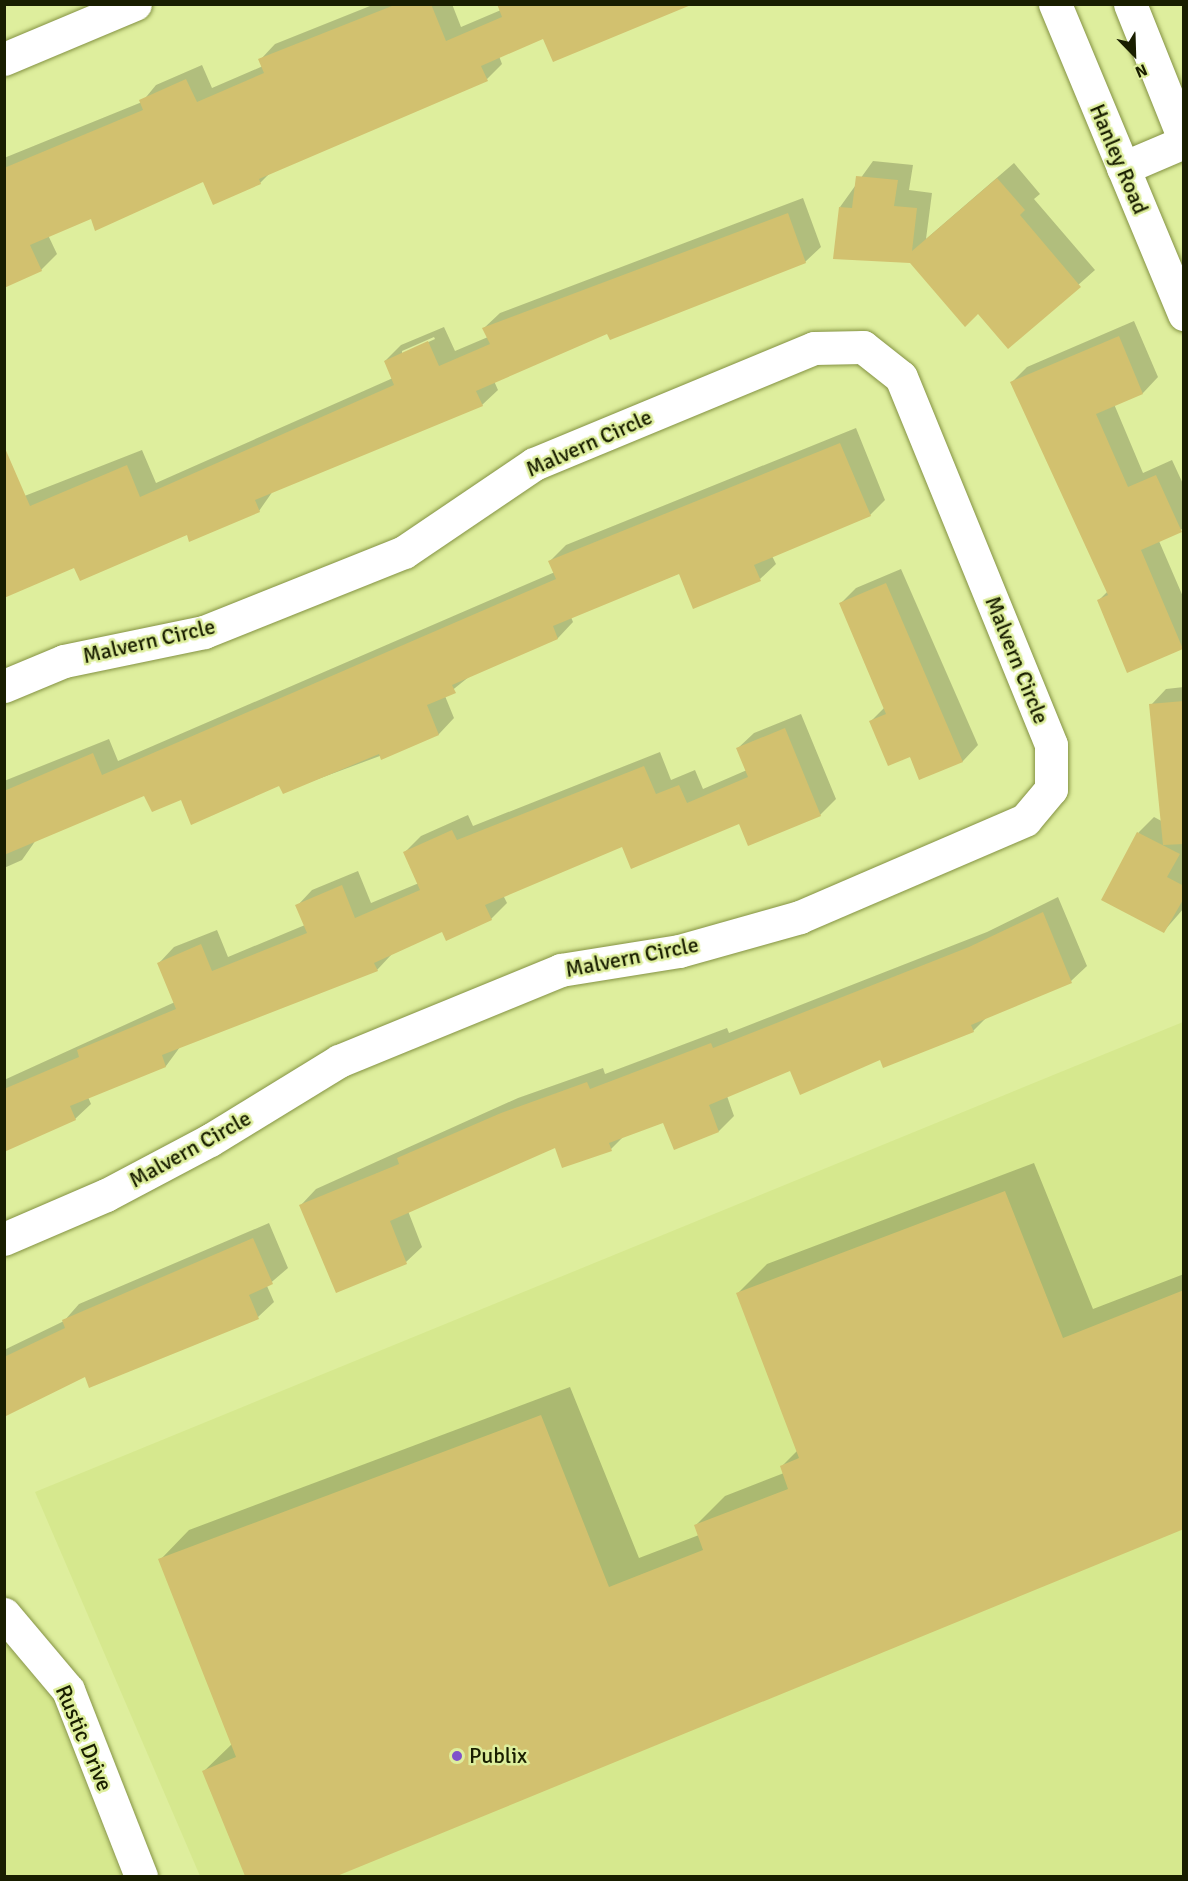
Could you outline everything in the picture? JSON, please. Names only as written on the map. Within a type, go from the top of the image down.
[{"type":"street","points":[[4,59],[135,4]]},
{"type":"street","name":"Hanley Road","points":[[1055,4],[1184,314]]},
{"type":"street","points":[[1123,168],[1184,141],[1130,4]]},
{"type":"street","name":"Malvern Circle","points":[[4,686],[64,661],[204,632],[404,552],[534,464],[814,348],[863,347],[901,378],[1052,744],[1051,789],[1025,820],[800,917],[679,951],[561,970],[370,1048],[106,1195],[4,1239]]},
{"type":"street","name":"Rustic Drive","points":[[4,1614],[68,1690],[141,1876]]},
{"type":"shaded area","points":[[1183,1022],[1183,1876],[200,1876],[35,1492]]},
{"type":"shaded area","points":[[5,1643],[52,1700],[121,1876],[5,1876]]},
{"type":"building","points":[[397,4],[431,4],[446,41],[502,17],[497,4],[691,5],[553,62],[543,39],[481,66],[488,81],[259,179],[261,184],[213,205],[203,182],[95,231],[91,219],[30,245],[42,271],[4,288],[4,168],[143,110],[139,100],[186,79],[197,102],[264,73],[258,59]]},
{"type":"building","points":[[856,176],[898,180],[894,206],[917,208],[912,251],[997,178],[1025,210],[1020,215],[1081,287],[1008,349],[978,314],[965,327],[910,263],[833,259],[839,207],[852,208]]},
{"type":"building","points":[[788,213],[806,263],[610,340],[607,334],[476,391],[483,406],[255,500],[260,512],[189,542],[187,535],[80,581],[74,568],[4,598],[4,446],[30,506],[127,465],[140,497],[394,385],[384,361],[428,341],[439,366],[490,344],[482,328]]},
{"type":"building","points":[[1119,336],[1143,394],[1096,414],[1128,487],[1156,475],[1182,532],[1141,550],[1183,649],[1127,673],[1097,600],[1108,595],[1010,382]]},
{"type":"building","points":[[840,443],[871,516],[754,565],[761,581],[693,609],[679,574],[553,626],[558,639],[452,685],[456,693],[427,705],[439,735],[381,760],[379,754],[283,794],[279,786],[191,825],[181,800],[152,812],[144,796],[4,855],[4,791],[93,753],[102,775],[556,579],[548,561]]},
{"type":"building","points":[[886,583],[963,762],[919,780],[910,757],[888,766],[869,721],[886,714],[839,603]]},
{"type":"building","points":[[1184,701],[1184,844],[1163,845],[1149,704]]},
{"type":"building","points":[[785,728],[821,816],[748,846],[739,824],[631,869],[622,847],[485,905],[492,920],[446,941],[442,932],[374,963],[378,971],[162,1055],[166,1067],[70,1106],[76,1120],[4,1152],[4,1089],[79,1057],[77,1050],[176,1009],[157,963],[201,944],[212,971],[307,933],[295,905],[342,885],[355,918],[420,890],[403,852],[452,830],[457,840],[644,766],[656,794],[679,785],[687,803],[748,777],[736,748]]},
{"type":"building","points":[[1137,832],[1180,854],[1167,877],[1184,886],[1184,898],[1164,933],[1101,900]]},
{"type":"building","points":[[1043,912],[1072,983],[971,1025],[974,1032],[883,1068],[880,1060],[800,1095],[790,1071],[709,1105],[719,1132],[674,1150],[663,1123],[609,1143],[612,1151],[562,1168],[555,1148],[390,1221],[407,1264],[336,1293],[299,1205],[399,1164],[397,1158],[501,1113],[587,1082],[590,1089],[711,1043],[713,1048],[969,947]]},
{"type":"building","points":[[1005,1191],[1063,1338],[1184,1290],[1184,1529],[337,1876],[245,1876],[202,1771],[236,1757],[158,1559],[541,1415],[609,1587],[703,1550],[694,1525],[788,1489],[780,1466],[799,1458],[736,1293]]},
{"type":"building","points":[[253,1238],[273,1284],[249,1295],[259,1319],[89,1388],[85,1377],[4,1417],[4,1357],[65,1328],[62,1320]]},
{"type":"place","name":"Publix","points":[[457,1756]]}]
